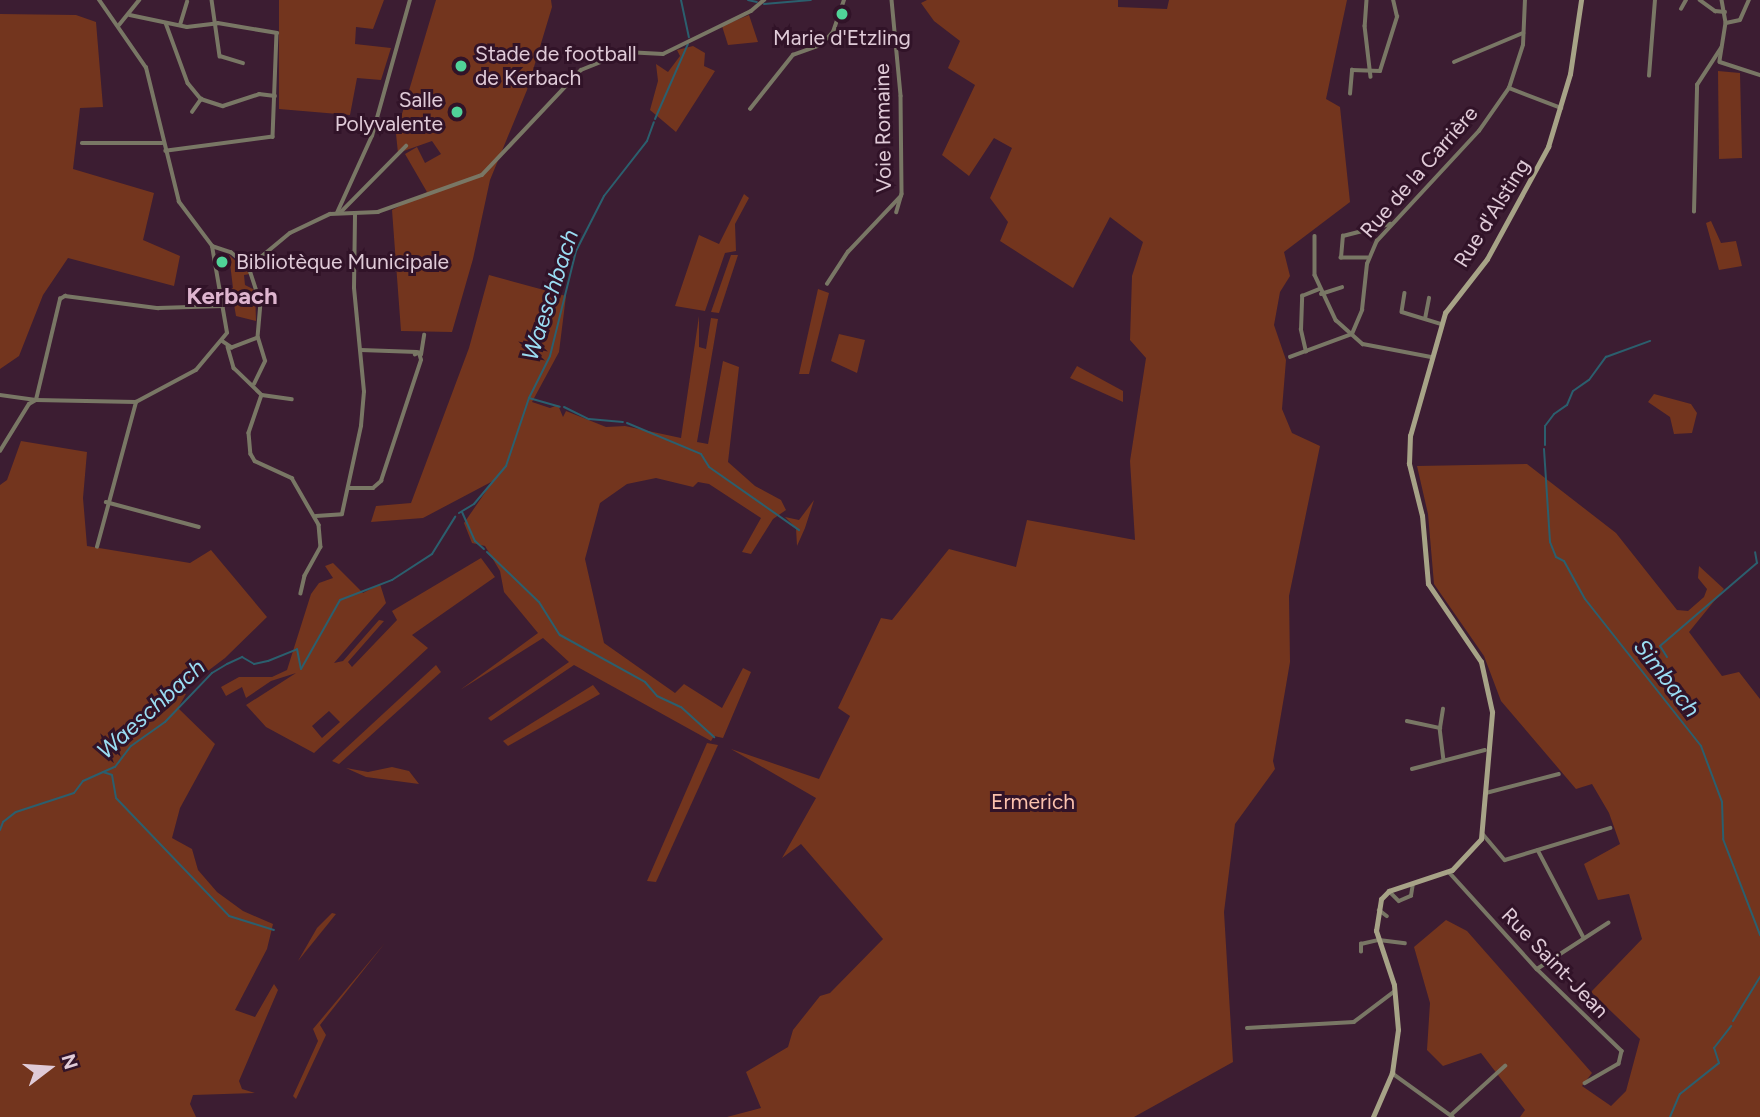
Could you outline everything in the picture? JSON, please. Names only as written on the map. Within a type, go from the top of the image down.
[{"type":"main road","name":"Rue d'Alsting","points":[[1483,834],[1485,750],[1492,716],[1491,692],[1481,662],[1428,584],[1422,516],[1409,464],[1410,436],[1441,324],[1452,301],[1487,259],[1536,174],[1561,108],[1581,0]]},
{"type":"main road","points":[[1373,1117],[1392,1073],[1398,1030],[1395,991],[1379,940],[1382,896],[1389,891],[1449,872],[1483,834]]},
{"type":"street","points":[[0,395],[36,400],[136,402],[196,370],[223,342],[227,327],[212,246],[179,202],[162,143],[146,68],[119,25],[99,0]]},
{"type":"street","points":[[119,25],[130,15],[139,0]]},
{"type":"street","points":[[212,0],[213,24],[220,56],[243,63]]},
{"type":"street","points":[[338,213],[372,136],[410,0]]},
{"type":"street","points":[[338,213],[355,215],[378,212],[482,175],[581,71],[626,52],[656,56],[751,11],[764,0]]},
{"type":"street","points":[[750,109],[793,55],[821,45],[832,32],[844,0]]},
{"type":"street","name":"Voie Romaine","points":[[892,0],[901,96],[902,194],[897,212]]},
{"type":"street","points":[[1367,0],[1370,75]]},
{"type":"street","points":[[1350,94],[1352,70],[1370,75],[1380,71],[1397,17],[1393,0]]},
{"type":"street","points":[[1525,0],[1523,33],[1509,88],[1561,108]]},
{"type":"street","points":[[1649,76],[1655,0]]},
{"type":"street","points":[[1681,9],[1686,0]]},
{"type":"street","points":[[1722,0],[1726,23],[1721,48],[1723,66],[1760,75]]},
{"type":"street","points":[[1726,23],[1740,20],[1749,0]]},
{"type":"street","points":[[1703,1],[1715,11],[1725,12]]},
{"type":"street","points":[[180,25],[187,2]]},
{"type":"street","points":[[130,15],[152,16],[166,23],[180,25],[213,24],[273,29],[273,137],[165,151]]},
{"type":"street","points":[[166,23],[188,83],[201,99],[223,106],[259,94],[275,96]]},
{"type":"street","points":[[1454,62],[1523,33]]},
{"type":"street","points":[[1694,212],[1697,85],[1721,48]]},
{"type":"street","name":"Rue de la Carrière","points":[[1352,334],[1362,310],[1368,258],[1390,224],[1409,210],[1479,131],[1509,88]]},
{"type":"street","points":[[192,112],[201,99]]},
{"type":"street","points":[[82,143],[162,143]]},
{"type":"street","points":[[249,267],[290,233],[338,213],[406,146]]},
{"type":"street","points":[[827,284],[848,252],[902,194]]},
{"type":"street","points":[[316,516],[342,514],[363,404],[361,350],[354,288],[355,215]]},
{"type":"street","points":[[1368,258],[1341,258],[1343,236],[1390,224]]},
{"type":"street","points":[[1315,236],[1313,260],[1320,291],[1336,320],[1363,344],[1431,357]]},
{"type":"street","points":[[212,246],[231,252],[249,267],[261,303],[258,338],[265,361],[254,384]]},
{"type":"street","points":[[1307,352],[1301,330],[1302,296],[1342,287]]},
{"type":"street","points":[[1405,292],[1402,312],[1441,324]]},
{"type":"street","points":[[0,451],[21,410],[36,400],[61,299],[65,296],[158,308],[223,306]]},
{"type":"street","points":[[1425,318],[1429,298]]},
{"type":"street","points":[[1290,357],[1352,334]]},
{"type":"street","points":[[348,488],[373,488],[381,481],[424,335]]},
{"type":"street","points":[[228,347],[243,346],[258,338]]},
{"type":"street","points":[[223,342],[228,347],[234,368],[254,384],[262,395],[292,399]]},
{"type":"street","points":[[361,350],[409,351],[418,354]]},
{"type":"street","points":[[262,395],[249,433],[251,454],[255,460],[292,478],[304,504],[316,516],[321,547],[304,576],[301,594]]},
{"type":"street","points":[[97,547],[106,502],[136,402]]},
{"type":"street","points":[[106,502],[199,527]]},
{"type":"street","points":[[1443,709],[1440,728],[1444,760]]},
{"type":"street","points":[[1407,721],[1440,728]]},
{"type":"street","points":[[1412,769],[1485,750]]},
{"type":"street","points":[[1486,793],[1559,774]]},
{"type":"street","points":[[1483,834],[1505,860],[1610,828]]},
{"type":"street","points":[[1538,850],[1584,938]]},
{"type":"street","name":"Rue Saint-Jean","points":[[1449,872],[1537,969],[1622,1051],[1619,1064],[1586,1084]]},
{"type":"street","points":[[1389,891],[1399,901],[1411,896],[1413,884]]},
{"type":"street","points":[[1379,910],[1387,916]]},
{"type":"street","points":[[1537,969],[1608,923]]},
{"type":"street","points":[[1361,953],[1361,944],[1379,940],[1405,943]]},
{"type":"street","points":[[1247,1028],[1354,1022],[1395,991]]},
{"type":"street","points":[[1392,1073],[1452,1116],[1505,1066]]},
{"type":"green space","points":[[279,0],[384,0],[373,29],[356,27],[355,44],[391,48],[381,80],[357,78],[350,115],[279,109]]},
{"type":"green space","points":[[436,0],[551,0],[552,7],[527,90],[490,180],[473,259],[452,332],[401,331],[392,210],[427,192],[405,154],[417,147],[425,163],[441,154],[432,141],[398,153],[396,134]]},
{"type":"green space","name":"Ermerich","points":[[927,0],[1118,0],[1118,7],[1167,9],[1169,0],[1347,0],[1326,99],[1340,107],[1350,202],[1284,252],[1290,276],[1280,292],[1274,325],[1286,360],[1282,409],[1292,433],[1320,446],[1289,596],[1290,662],[1273,761],[1275,769],[1235,824],[1224,912],[1233,1062],[1134,1117],[727,1117],[761,1108],[746,1072],[788,1047],[793,1030],[820,996],[830,993],[883,939],[801,844],[782,858],[816,798],[731,749],[819,779],[850,716],[838,708],[881,618],[892,620],[949,549],[1016,567],[1027,520],[1135,540],[1130,461],[1146,358],[1130,340],[1132,276],[1143,242],[1110,217],[1073,288],[1000,241],[1008,222],[990,198],[1012,148],[994,138],[969,176],[942,155],[975,85],[948,68],[960,41],[934,21],[921,3]]},
{"type":"green space","points":[[0,14],[76,15],[96,22],[103,107],[80,108],[73,169],[154,193],[143,240],[180,256],[174,286],[68,258],[43,295],[19,356],[0,369]]},
{"type":"green space","points":[[749,15],[758,42],[728,45],[722,26]]},
{"type":"green space","points":[[693,46],[705,53],[704,66],[715,71],[676,132],[650,110],[658,81],[656,64],[668,72],[680,56],[677,50]]},
{"type":"green space","points":[[1718,71],[1740,73],[1742,158],[1719,159]]},
{"type":"green space","points":[[744,194],[749,198],[735,224],[736,251],[725,253],[705,311],[675,306],[699,235],[719,244]]},
{"type":"green space","points":[[1711,221],[1721,243],[1736,241],[1742,266],[1719,270],[1706,223]]},
{"type":"green space","points":[[229,255],[250,274],[244,275],[245,285],[255,290],[256,321],[236,316],[232,293],[222,293],[233,288]]},
{"type":"green space","points":[[731,255],[738,255],[719,313],[711,312]]},
{"type":"green space","points":[[489,275],[566,296],[559,352],[532,402],[550,408],[558,405],[563,417],[566,411],[606,427],[625,426],[681,438],[699,316],[699,347],[706,349],[711,318],[718,319],[697,442],[708,444],[723,361],[739,367],[728,462],[755,486],[781,500],[786,510],[773,519],[751,554],[742,552],[761,518],[709,484],[698,482],[693,487],[656,478],[627,484],[600,503],[585,559],[604,643],[675,693],[684,684],[722,708],[743,668],[751,672],[723,738],[714,736],[711,741],[574,665],[491,721],[488,718],[569,662],[543,638],[460,690],[538,633],[504,592],[500,571],[485,546],[472,543],[464,523],[493,481],[423,518],[371,522],[376,506],[411,503],[469,348]]},
{"type":"green space","points":[[818,289],[829,293],[809,374],[799,374]]},
{"type":"green space","points":[[839,334],[865,340],[857,373],[831,361]]},
{"type":"green space","points":[[1077,366],[1123,391],[1123,402],[1070,378]]},
{"type":"green space","points":[[1654,394],[1691,404],[1697,413],[1692,433],[1674,434],[1670,417],[1648,402]]},
{"type":"green space","points":[[21,441],[87,452],[83,498],[87,546],[190,563],[211,550],[267,617],[225,658],[180,692],[186,694],[178,708],[215,744],[180,808],[172,838],[192,849],[198,870],[217,892],[243,911],[273,924],[267,949],[235,1010],[255,1017],[274,984],[278,990],[239,1081],[242,1089],[255,1093],[193,1095],[190,1104],[196,1117],[0,1117],[0,485],[7,480]]},
{"type":"green space","points":[[1527,464],[1616,533],[1677,610],[1688,611],[1704,597],[1707,589],[1698,578],[1699,566],[1724,589],[1689,632],[1722,676],[1739,672],[1760,699],[1760,1117],[1520,1117],[1525,1110],[1481,1053],[1443,1066],[1427,1050],[1430,1003],[1414,947],[1446,920],[1467,931],[1592,1073],[1582,1086],[1611,1106],[1626,1091],[1640,1039],[1591,992],[1642,939],[1629,894],[1598,900],[1584,864],[1620,844],[1609,813],[1592,784],[1576,789],[1501,701],[1484,656],[1434,584],[1428,514],[1417,466]]},
{"type":"green space","points":[[814,500],[797,546],[796,528],[785,517],[799,520]]},
{"type":"green space","points":[[481,558],[495,577],[412,635],[428,648],[314,753],[266,727],[246,705],[296,673],[271,681],[246,698],[242,687],[226,696],[221,687],[239,677],[272,677],[287,670],[311,594],[319,583],[333,578],[325,566],[333,563],[363,593],[380,584],[386,603],[334,663],[343,661],[379,620],[384,621],[348,662],[352,667],[397,620],[392,611]],"holes":[[[329,711],[340,722],[322,738],[312,726]]]},
{"type":"green space","points":[[436,665],[441,672],[339,764],[332,761]]},
{"type":"green space","points":[[593,685],[600,694],[508,746],[503,741]]},
{"type":"green space","points":[[707,743],[718,745],[656,882],[647,881]]},
{"type":"green space","points":[[392,767],[409,771],[419,784],[366,777],[346,768],[368,772]]},
{"type":"green space","points":[[332,913],[336,914],[298,961],[317,928]]},
{"type":"green space","points":[[385,943],[320,1025],[326,1035],[296,1099],[293,1096],[318,1041],[313,1029]]},
{"type":"waterway","name":"Waeschbach","points":[[681,0],[689,37]]},
{"type":"waterway","points":[[748,0],[757,2]]},
{"type":"waterway","points":[[764,4],[811,0]]},
{"type":"waterway","name":"Waeschbach","points":[[655,119],[688,44]]},
{"type":"waterway","name":"Waeschbach","points":[[459,513],[474,504],[506,466],[529,398],[550,356],[576,251],[604,196],[647,141],[654,122]]},
{"type":"waterway","name":"Simbach","points":[[1545,445],[1545,426],[1554,414],[1567,405],[1573,391],[1589,380],[1606,357],[1650,341]]},
{"type":"waterway","points":[[529,398],[560,407]]},
{"type":"waterway","points":[[564,407],[589,419],[623,422]]},
{"type":"waterway","points":[[627,423],[701,454],[709,467],[799,530]]},
{"type":"waterway","name":"Simbach","points":[[1544,449],[1550,542],[1556,557],[1564,561],[1585,599],[1701,746],[1722,802],[1723,839],[1760,935]]},
{"type":"waterway","points":[[462,512],[475,541],[484,549]]},
{"type":"waterway","name":"Waeschbach","points":[[0,830],[3,822],[16,812],[74,793],[83,781],[115,767],[131,746],[165,722],[212,673],[227,664],[242,657],[254,664],[297,649],[301,669],[340,600],[392,580],[432,554],[455,517]]},
{"type":"waterway","points":[[487,552],[539,602],[560,635],[645,682],[657,696],[681,707],[714,737]]},
{"type":"waterway","points":[[1667,657],[1660,646],[1757,563],[1755,552]]},
{"type":"waterway","points":[[103,772],[112,775],[116,798],[229,916],[274,930]]},
{"type":"waterway","name":"Simbach","points":[[1733,1021],[1760,977]]},
{"type":"waterway","name":"Simbach","points":[[1670,1117],[1680,1094],[1719,1063],[1714,1048],[1731,1026]]},
{"type":"place","name":"Marie d'Etzling","points":[[842,14]]},
{"type":"place","name":"Stade de football de Kerbach","points":[[461,66]]},
{"type":"place","name":"Salle Polyvalente","points":[[457,112]]},
{"type":"place","name":"Bibliotèque Municipale","points":[[222,262]]},
{"type":"district","name":"Kerbach","points":[[232,296]]}]
